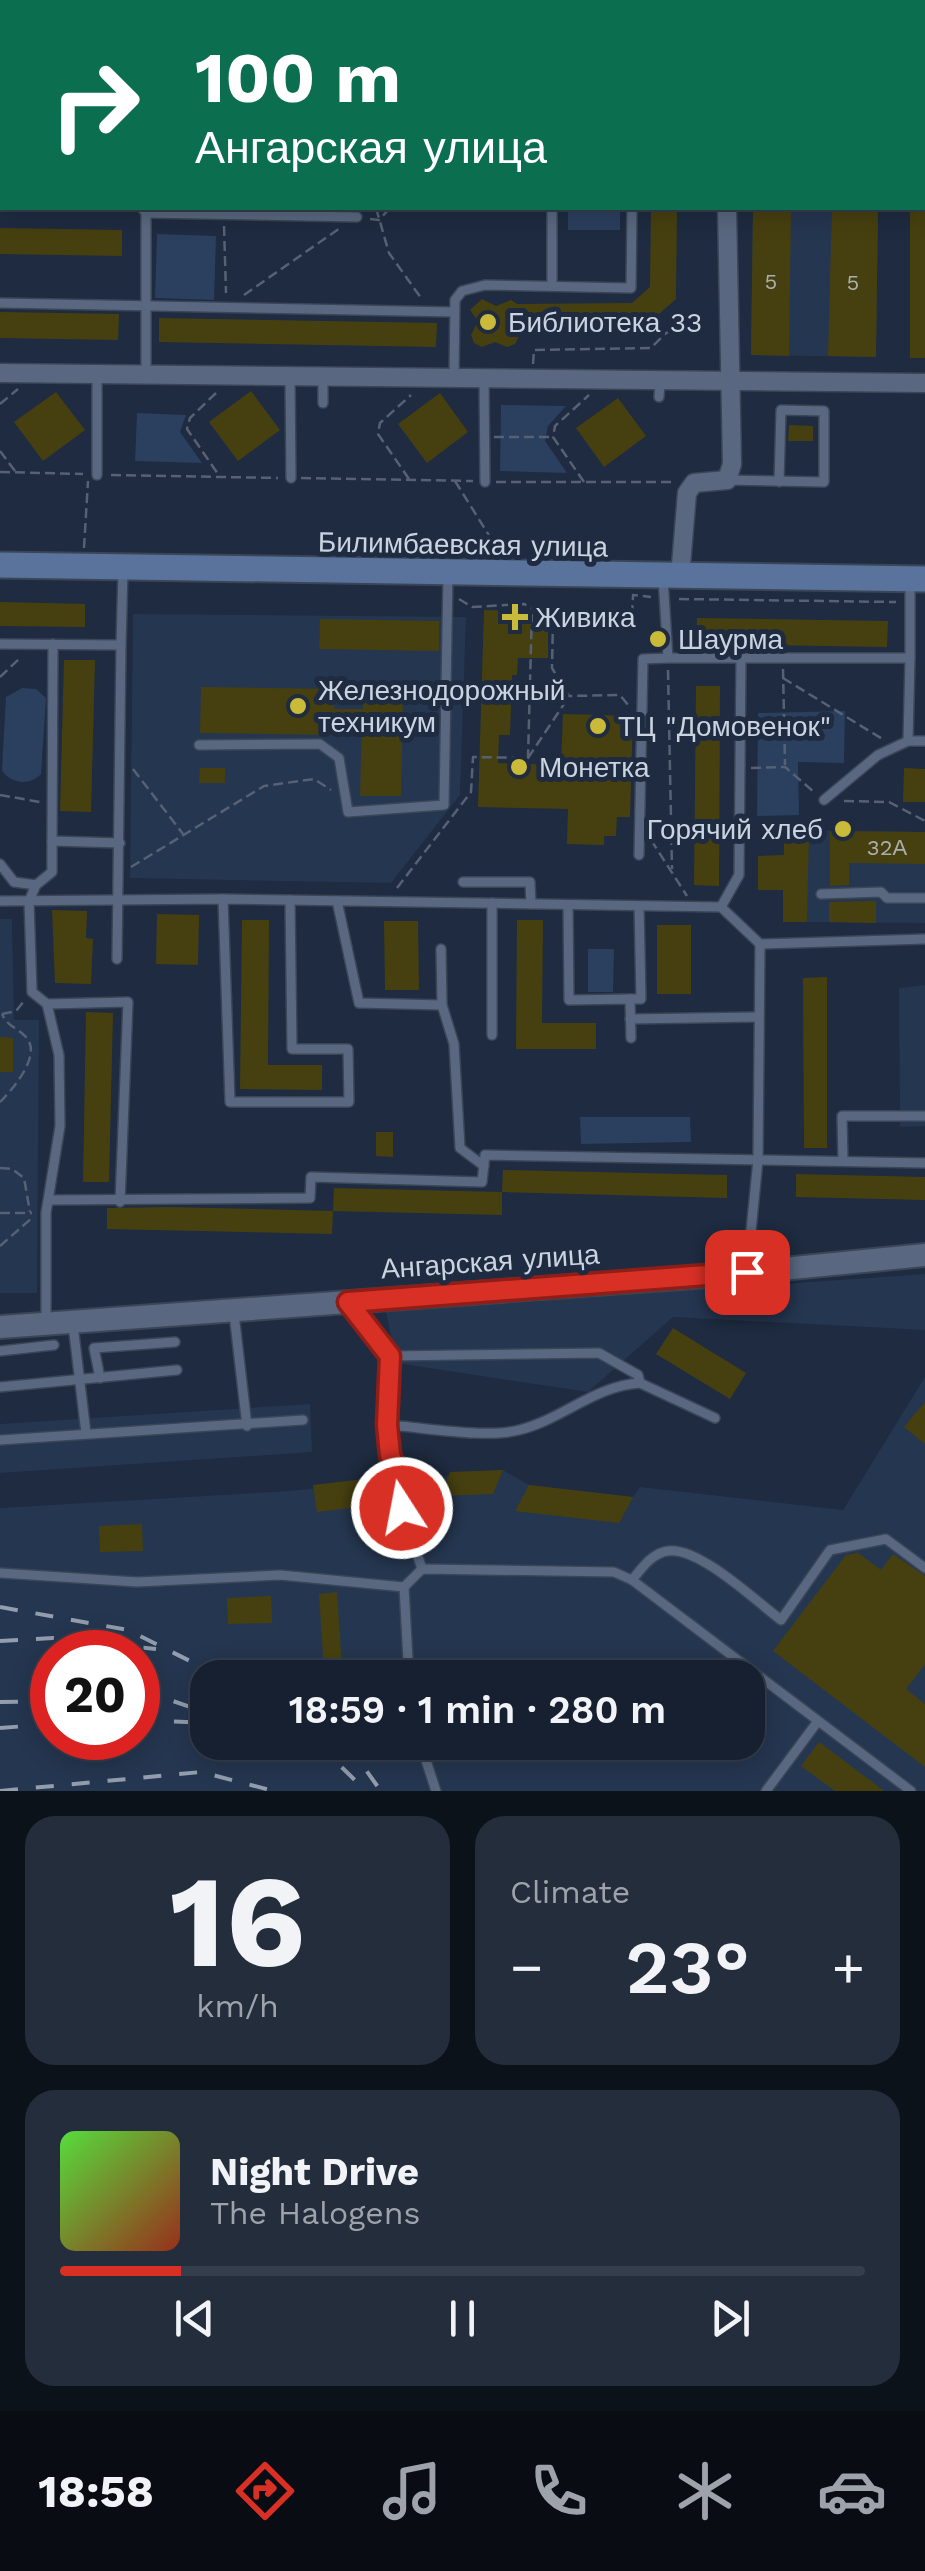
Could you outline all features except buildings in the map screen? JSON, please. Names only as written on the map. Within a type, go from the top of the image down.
[{"type":"main road","name":"Билимбаевская улица","points":[[0,565],[448,583],[915,586]]},
{"type":"street","points":[[669,584],[688,493],[694,483],[727,480],[732,464],[727,210]]},
{"type":"street","points":[[0,374],[484,379],[659,389],[728,380],[925,383]]},
{"type":"street","name":"Ангарская улица","points":[[0,1327],[50,1335],[73,1322],[925,1255]]},
{"type":"street","points":[[348,1302],[390,1356],[387,1425],[390,1455],[400,1478]]},
{"type":"lane","points":[[146,375],[144,210],[357,217]]},
{"type":"lane","points":[[552,210],[552,286]]},
{"type":"lane","points":[[454,379],[455,300],[472,286],[631,288],[632,210]]},
{"type":"lane","points":[[0,303],[454,312]]},
{"type":"lane","points":[[93,474],[97,375]]},
{"type":"lane","points":[[290,377],[291,478]]},
{"type":"lane","points":[[323,377],[323,402]]},
{"type":"lane","points":[[484,379],[485,482]]},
{"type":"lane","points":[[727,480],[779,482],[824,482],[824,411],[781,410],[779,482]]},
{"type":"lane","points":[[116,959],[123,567]]},
{"type":"lane","points":[[198,745],[320,744],[339,758],[348,812],[444,805],[448,583]]},
{"type":"lane","points":[[668,658],[669,584]]},
{"type":"lane","points":[[908,741],[915,586]]},
{"type":"lane","points":[[0,644],[122,645]]},
{"type":"lane","points":[[53,644],[52,872],[36,885],[29,901],[32,992],[48,1004],[128,1002],[120,1202]]},
{"type":"lane","points":[[721,907],[738,875],[740,658]]},
{"type":"lane","points":[[638,854],[643,659],[910,658]]},
{"type":"lane","points":[[824,800],[878,756],[908,741],[925,741]]},
{"type":"lane","points":[[52,840],[120,844]]},
{"type":"lane","points":[[0,864],[14,882],[36,885]]},
{"type":"lane","points":[[463,882],[530,882],[532,904]]},
{"type":"lane","points":[[821,894],[881,892],[888,898],[925,898]]},
{"type":"lane","points":[[223,899],[230,1102],[349,1102],[348,1048],[292,1049],[290,900]]},
{"type":"lane","points":[[0,901],[223,899],[721,907],[760,944],[925,939]]},
{"type":"lane","points":[[337,900],[359,1003],[442,1005]]},
{"type":"lane","points":[[492,903],[492,1035]]},
{"type":"lane","points":[[568,904],[569,1000],[640,999],[639,906]]},
{"type":"lane","points":[[747,1272],[758,1160],[756,1017],[760,944]]},
{"type":"lane","points":[[441,949],[442,1005],[454,1044],[460,1148],[484,1166]]},
{"type":"lane","points":[[630,999],[630,1038]]},
{"type":"lane","points":[[0,1351],[50,1335],[49,1200],[60,1126],[59,1055],[48,1004]]},
{"type":"lane","points":[[630,1019],[756,1017]]},
{"type":"lane","points":[[842,1162],[842,1116],[925,1116]]},
{"type":"lane","points":[[49,1200],[310,1198],[311,1177],[482,1182],[485,1155],[925,1163]]},
{"type":"lane","points":[[234,1311],[247,1426]]},
{"type":"lane","points":[[73,1322],[86,1434]]},
{"type":"lane","points":[[100,1378],[94,1348],[175,1342]]},
{"type":"lane","points":[[390,1356],[599,1353],[638,1375],[640,1384]]},
{"type":"lane","points":[[0,1388],[177,1370]]},
{"type":"lane","points":[[387,1425],[514,1432],[546,1422],[612,1385],[640,1384],[715,1418]]},
{"type":"lane","points":[[0,1440],[303,1420]]},
{"type":"lane","points":[[400,1478],[402,1508],[422,1570]]},
{"type":"lane","points":[[632,1580],[650,1559],[667,1550],[690,1552],[781,1620],[830,1550],[886,1538],[925,1568]]},
{"type":"lane","points":[[0,1573],[136,1582],[280,1575],[404,1587],[422,1570],[614,1572],[632,1580],[911,1791]]},
{"type":"lane","points":[[404,1587],[408,1660]]},
{"type":"lane","points":[[766,1791],[818,1721]]},
{"type":"lane","points":[[426,1760],[436,1791]]},
{"type":"path","points":[[376,210],[388,253],[430,312]]},
{"type":"path","points":[[379,220],[388,210]]},
{"type":"path","points":[[224,214],[226,307]]},
{"type":"path","points":[[226,307],[357,217],[379,220]]},
{"type":"path","points":[[532,368],[534,350],[652,348],[666,333],[686,326]]},
{"type":"path","points":[[0,404],[21,386]]},
{"type":"path","points":[[219,476],[188,429],[190,418],[221,388]]},
{"type":"path","points":[[410,480],[378,434],[380,423],[416,390]]},
{"type":"path","points":[[584,484],[553,437],[555,426],[591,394]]},
{"type":"path","points":[[485,436],[553,437]]},
{"type":"path","points":[[0,452],[16,472]]},
{"type":"path","points":[[0,472],[584,484],[676,482]]},
{"type":"path","points":[[84,554],[93,474]]},
{"type":"path","points":[[455,481],[503,559]]},
{"type":"path","points":[[448,583],[472,606],[524,604],[553,617],[632,617],[634,596],[669,584],[915,586]]},
{"type":"path","points":[[528,758],[532,608]]},
{"type":"path","points":[[553,617],[552,668],[569,696]]},
{"type":"path","points":[[0,678],[30,644]]},
{"type":"path","points":[[668,658],[672,868]]},
{"type":"path","points":[[782,658],[785,767]]},
{"type":"path","points":[[783,678],[895,747]]},
{"type":"path","points":[[569,696],[620,695],[642,720]]},
{"type":"path","points":[[528,758],[569,696]]},
{"type":"path","points":[[120,752],[184,835]]},
{"type":"path","points":[[387,902],[472,792],[473,757],[528,758]]},
{"type":"path","points":[[740,768],[785,767],[824,800],[890,802],[925,821]]},
{"type":"path","points":[[118,874],[264,786],[314,779],[335,793],[346,795]]},
{"type":"path","points":[[0,795],[52,803]]},
{"type":"path","points":[[639,825],[672,868],[692,906]]},
{"type":"path","points":[[0,1102],[21,1080],[29,1043],[26,1036],[9,1029],[1,1014],[16,1011]]},
{"type":"path","points":[[0,1168],[12,1169],[24,1178],[30,1213]]},
{"type":"path","points":[[0,1213],[38,1213],[0,1246]]},
{"type":"shaded area","points":[[568,210],[620,210],[620,230],[568,230]]},
{"type":"shaded area","points":[[753,210],[878,210],[876,357],[751,355]]},
{"type":"shaded area","points":[[157,234],[216,236],[214,300],[155,298]]},
{"type":"shaded area","points":[[501,405],[566,406],[548,426],[545,441],[567,473],[500,471]]},
{"type":"shaded area","points":[[137,413],[186,415],[180,432],[202,463],[135,461]]},
{"type":"shaded area","name":"Железнодорожный техникум","points":[[133,614],[466,617],[460,795],[391,883],[130,878]]},
{"type":"shaded area","points":[[22,688],[36,689],[46,698],[41,774],[26,782],[15,781],[2,770],[6,697]]},
{"type":"shaded area","points":[[845,711],[844,763],[798,762],[799,815],[757,816],[758,713]]},
{"type":"shaded area","points":[[784,830],[925,832],[925,923],[783,922]]},
{"type":"shaded area","points":[[0,919],[12,919],[14,1020],[39,1020],[37,1293],[0,1293]]},
{"type":"shaded area","points":[[588,949],[614,949],[613,992],[588,992]]},
{"type":"shaded area","points":[[925,985],[925,1126],[900,1127],[899,988]]},
{"type":"shaded area","points":[[580,1117],[690,1117],[691,1142],[581,1144]]},
{"type":"shaded area","points":[[925,1274],[925,1330],[673,1317],[588,1392],[396,1363],[386,1312]]},
{"type":"shaded area","points":[[925,1377],[925,1791],[0,1791],[0,1508],[289,1491],[503,1470],[529,1485],[633,1497],[640,1487],[843,1510]]},
{"type":"shaded area","points":[[310,1404],[312,1452],[0,1473],[0,1424]]},
{"type":"railway","points":[[0,1607],[128,1630],[190,1661]]},
{"type":"railway","points":[[0,1641],[30,1639]]},
{"type":"railway","points":[[160,1699],[190,1707]]},
{"type":"railway","points":[[0,1702],[30,1701]]},
{"type":"railway","points":[[160,1721],[190,1722]]},
{"type":"railway","points":[[0,1728],[30,1726]]},
{"type":"railway","points":[[334,1760],[366,1791]]},
{"type":"railway","points":[[359,1760],[378,1787]]},
{"type":"railway","points":[[0,1791],[201,1772],[274,1791]]},
{"type":"place","name":"Библиотека 33","points":[[488,322]]},
{"type":"place","name":"Живика","points":[[515,617]]},
{"type":"place","name":"Шаурма","points":[[658,639]]},
{"type":"place","name":"Железнодорожный техникум","points":[[298,706]]},
{"type":"place","name":"ТЦ \"Домовенок\"","points":[[598,726]]},
{"type":"place","name":"Монетка","points":[[519,767]]},
{"type":"place","name":"Горячий хлеб","points":[[843,829]]},
{"type":"route","points":[[402,1508],[400,1478],[390,1455],[387,1425],[390,1356],[348,1302],[747,1272]]}]
